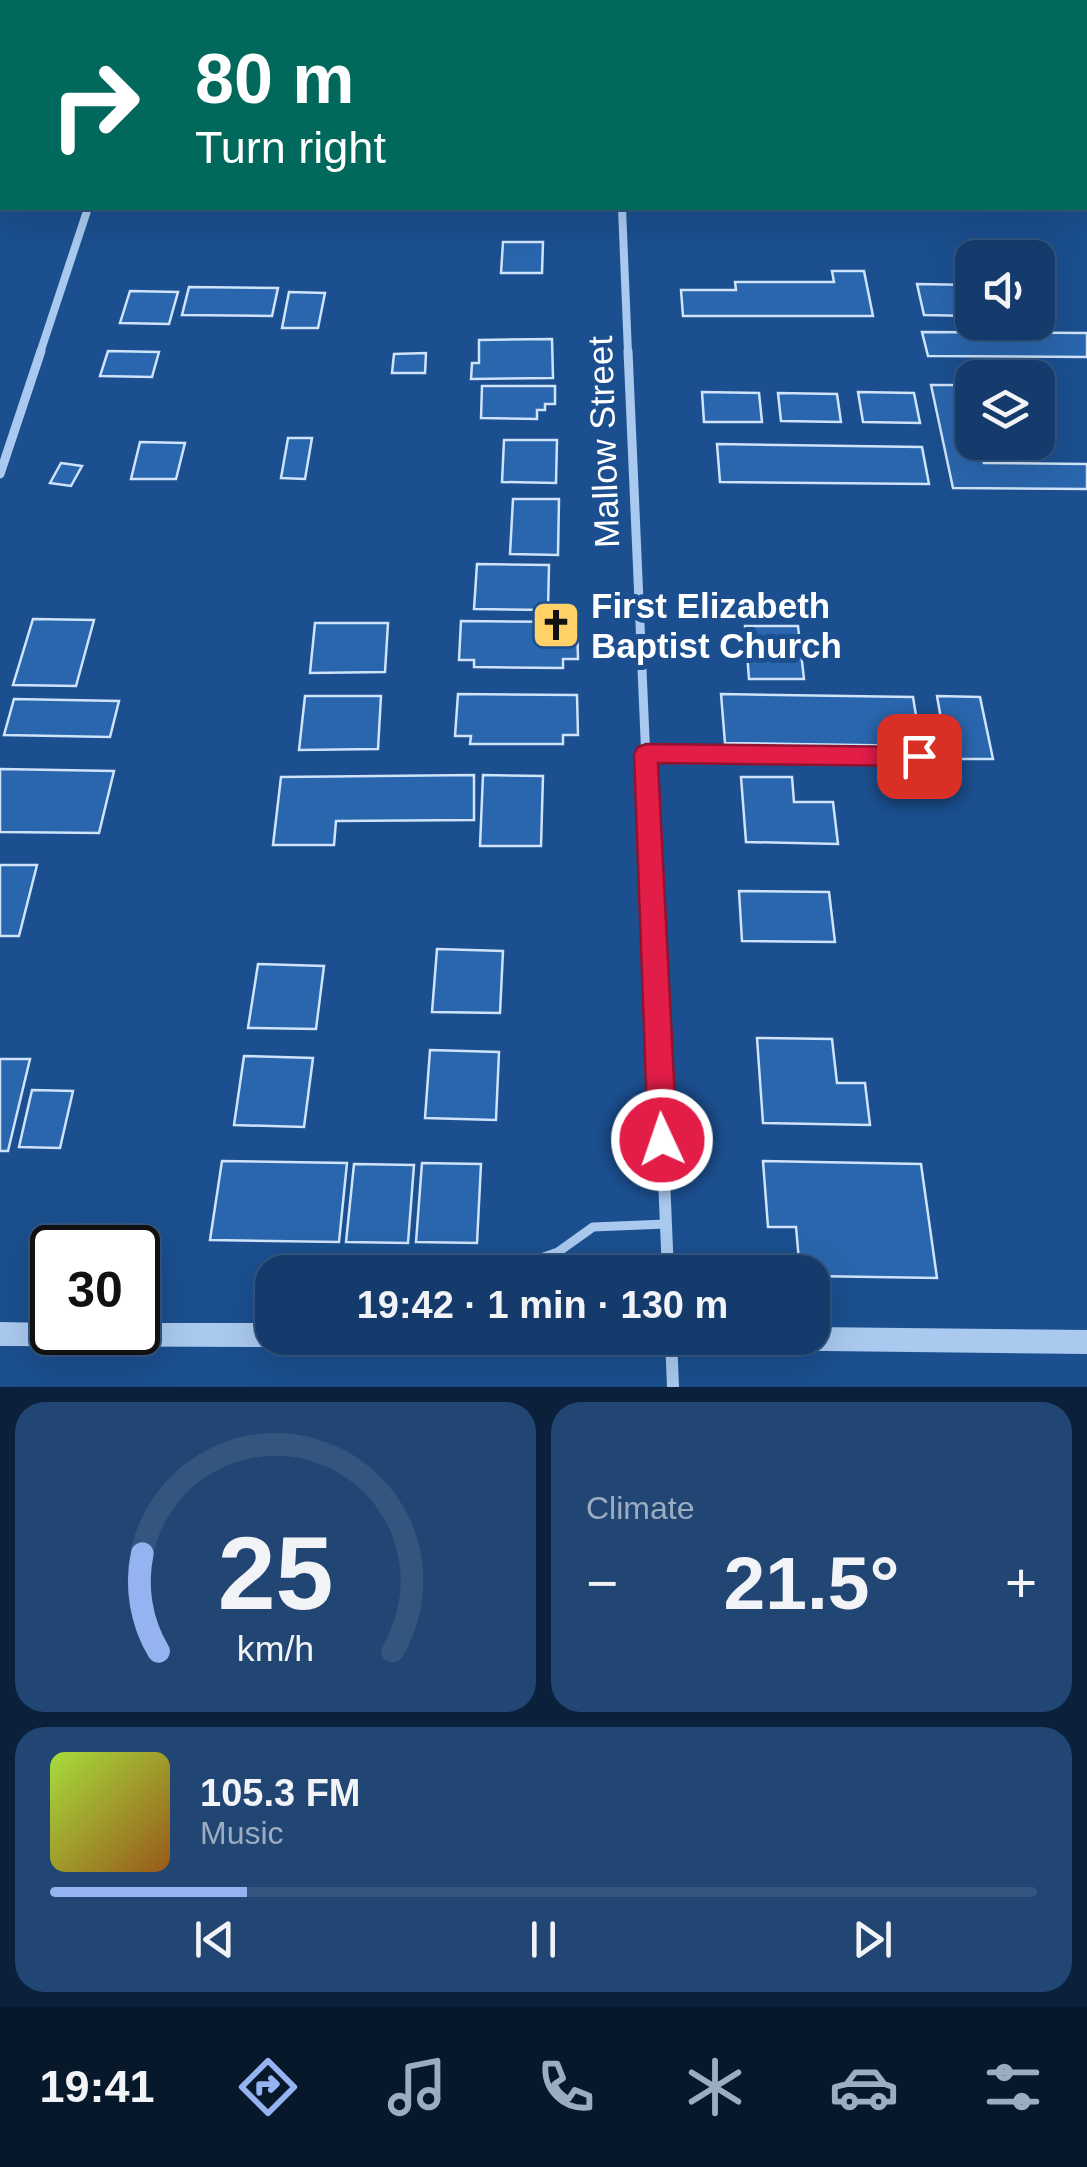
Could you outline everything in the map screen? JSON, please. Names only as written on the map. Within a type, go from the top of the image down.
[{"type":"street","points":[[0,474],[3,453],[87,210]]},
{"type":"street","name":"Mallow Street","points":[[622,210],[667,1255]]},
{"type":"street","points":[[0,1334],[255,1335]]},
{"type":"street","points":[[830,1339],[1087,1342]]},
{"type":"street","points":[[672,1355],[673,1387]]},
{"type":"lane","points":[[646,754],[919,756]]},
{"type":"lane","points":[[549,1255],[593,1227],[666,1224]]},
{"type":"building","points":[[503,242],[543,242],[542,273],[501,273]]},
{"type":"building","points":[[832,271],[864,271],[873,316],[683,316],[681,290],[736,290],[735,282],[834,282]]},
{"type":"building","points":[[917,284],[955,285],[955,316],[924,315]]},
{"type":"building","points":[[189,287],[278,288],[272,316],[182,315]]},
{"type":"building","points":[[130,291],[178,292],[169,324],[120,323]]},
{"type":"building","points":[[289,292],[325,293],[318,328],[282,328]]},
{"type":"building","points":[[922,332],[955,332],[955,340],[1055,340],[1055,333],[1087,333],[1087,357],[928,356]]},
{"type":"building","points":[[552,339],[553,378],[471,379],[472,363],[479,363],[479,340]]},
{"type":"building","points":[[108,351],[159,352],[152,377],[100,376]]},
{"type":"building","points":[[426,353],[425,373],[392,373],[394,354]]},
{"type":"building","points":[[931,385],[955,385],[955,460],[1087,464],[1087,489],[953,488]]},
{"type":"building","points":[[482,386],[555,386],[555,404],[545,404],[545,410],[537,410],[537,419],[481,418]]},
{"type":"building","points":[[702,392],[759,393],[762,422],[704,422]]},
{"type":"building","points":[[858,392],[914,393],[920,423],[863,422]]},
{"type":"building","points":[[778,393],[837,394],[841,422],[781,421]]},
{"type":"building","points":[[288,438],[312,438],[305,479],[281,478]]},
{"type":"building","points":[[504,440],[557,440],[556,483],[502,482]]},
{"type":"building","points":[[140,442],[185,443],[176,479],[131,479]]},
{"type":"building","points":[[717,444],[922,447],[929,484],[720,482]]},
{"type":"building","points":[[61,463],[82,466],[71,486],[50,483]]},
{"type":"building","points":[[513,499],[559,499],[558,555],[510,554]]},
{"type":"building","points":[[477,564],[549,565],[548,610],[474,609]]},
{"type":"building","points":[[33,619],[94,620],[76,686],[13,685]]},
{"type":"building","points":[[461,621],[577,622],[578,659],[563,659],[563,668],[474,667],[474,660],[459,660]]},
{"type":"building","points":[[315,623],[388,623],[385,672],[310,673]]},
{"type":"building","points":[[745,626],[798,626],[804,679],[749,679]]},
{"type":"building","points":[[458,694],[577,695],[578,735],[563,735],[563,744],[470,744],[471,736],[455,736]]},
{"type":"building","points":[[721,694],[913,697],[921,746],[725,743]]},
{"type":"building","points":[[305,696],[381,696],[378,749],[299,750]]},
{"type":"building","points":[[937,696],[980,697],[993,759],[948,759]]},
{"type":"building","points":[[14,699],[119,701],[110,737],[4,735]]},
{"type":"building","points":[[0,769],[114,771],[99,833],[0,832]]},
{"type":"building","points":[[474,775],[474,820],[336,821],[334,845],[273,845],[281,777]]},
{"type":"building","points":[[483,775],[543,776],[541,846],[480,846]]},
{"type":"building","points":[[741,777],[792,777],[794,802],[833,802],[838,844],[746,842]]},
{"type":"building","points":[[0,865],[37,865],[19,936],[0,936]]},
{"type":"building","points":[[739,891],[829,892],[835,942],[742,941]]},
{"type":"building","points":[[437,949],[503,951],[500,1013],[432,1012]]},
{"type":"building","points":[[258,964],[324,966],[316,1029],[248,1028]]},
{"type":"building","points":[[757,1038],[832,1039],[837,1083],[865,1083],[870,1125],[763,1123]]},
{"type":"building","points":[[430,1050],[499,1052],[496,1120],[425,1118]]},
{"type":"building","points":[[244,1056],[313,1058],[304,1127],[234,1125]]},
{"type":"building","points":[[0,1059],[30,1059],[8,1151],[0,1151]]},
{"type":"building","points":[[32,1090],[73,1091],[60,1148],[19,1147]]},
{"type":"building","points":[[222,1161],[347,1163],[339,1242],[210,1240]]},
{"type":"building","points":[[763,1161],[921,1164],[937,1278],[830,1276],[830,1255],[798,1255],[796,1227],[768,1227]]},
{"type":"building","points":[[422,1163],[481,1164],[477,1243],[416,1242]]},
{"type":"building","points":[[354,1164],[414,1165],[408,1243],[346,1242]]},
{"type":"place","name":"First Elizabeth Baptist Church","points":[[556,625]]},
{"type":"route","points":[[662,1140],[646,754],[919,756]]}]
